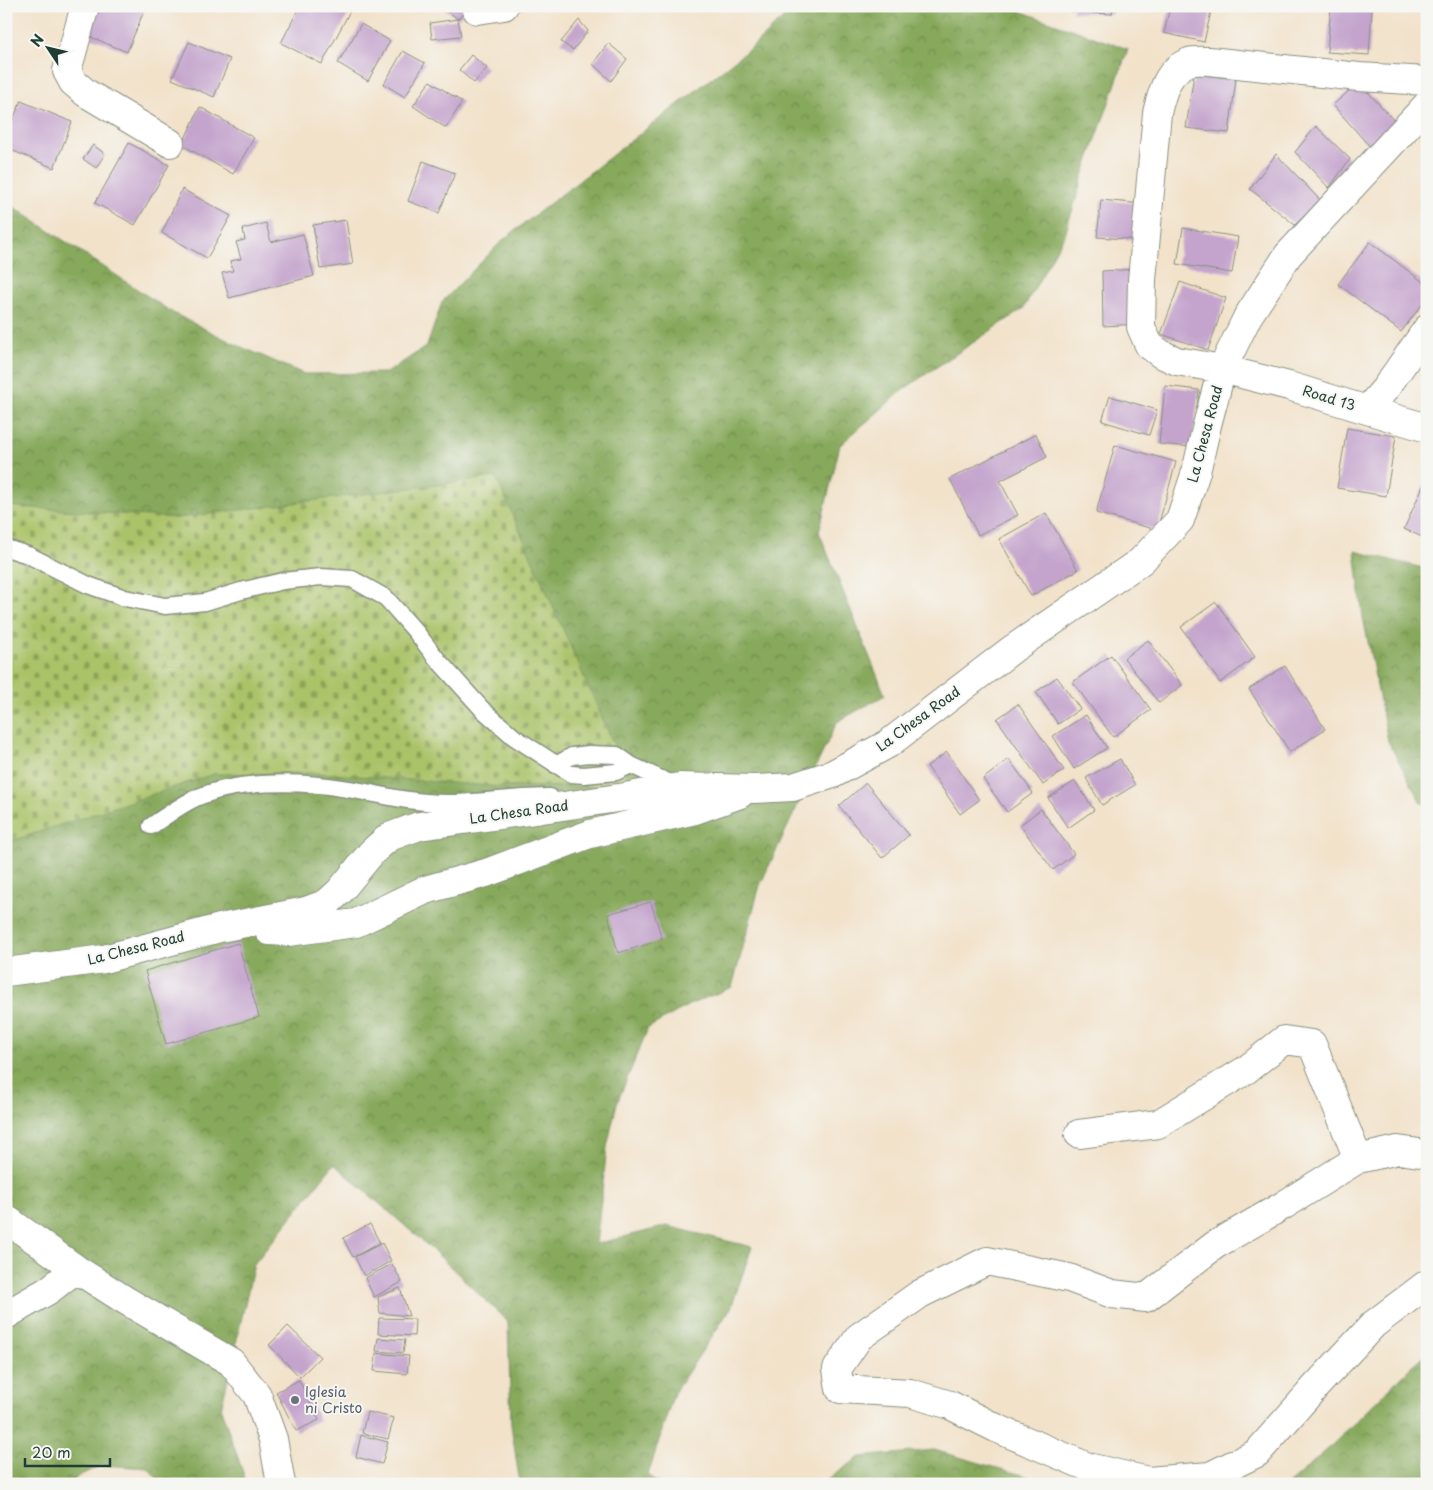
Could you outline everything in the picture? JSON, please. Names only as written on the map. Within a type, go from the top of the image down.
[{"type":"street","points":[[85,6],[67,71],[73,82],[86,93],[170,143]]},
{"type":"street","points":[[477,10],[504,6]]},
{"type":"street","name":"Road 13","points":[[1427,82],[1359,77],[1209,61],[1190,62],[1178,68],[1170,76],[1163,90],[1157,113],[1142,280],[1141,327],[1149,345],[1161,354],[1177,361],[1222,369],[1289,386],[1367,410],[1385,389],[1427,329]]},
{"type":"street","name":"La Chesa Road","points":[[6,972],[104,959],[220,928],[306,911],[327,903],[340,891],[372,852],[389,837],[419,826],[625,797],[678,787],[755,789],[793,787],[833,774],[888,744],[1014,648],[1141,561],[1180,520],[1196,472],[1222,369],[1248,316],[1288,255],[1427,105]]},
{"type":"street","points":[[1367,410],[1427,428]]},
{"type":"street","points":[[220,928],[288,932],[356,923],[426,890],[486,873],[590,834],[695,810],[755,789]]},
{"type":"street","points":[[1079,1134],[1158,1124],[1246,1070],[1284,1040],[1312,1044],[1358,1159]]},
{"type":"street","points":[[1427,1154],[1398,1150],[1358,1159],[1215,1245],[1146,1298],[1112,1294],[1069,1278],[987,1261],[920,1294],[859,1337],[837,1369],[840,1389],[910,1392],[950,1405],[996,1428],[1088,1467],[1148,1481],[1210,1476],[1257,1453],[1374,1324],[1427,1284]]},
{"type":"street","points":[[6,1219],[76,1269],[231,1362],[257,1395],[274,1439],[280,1484]]},
{"type":"street","points":[[6,1315],[49,1290],[76,1269]]},
{"type":"lane","points":[[6,548],[28,555],[88,585],[125,598],[165,606],[205,602],[283,581],[321,577],[352,579],[386,598],[483,710],[514,737],[556,765],[572,756],[589,754],[617,755],[631,765],[678,787]]},
{"type":"lane","points":[[151,826],[196,798],[235,787],[279,783],[340,788],[424,802],[456,803],[523,797],[625,797]]},
{"type":"green space","points":[[796,6],[1005,6],[1128,49],[1083,176],[1065,234],[1023,309],[904,389],[840,445],[819,532],[885,695],[837,722],[760,885],[732,987],[689,1005],[648,1028],[617,1103],[607,1147],[596,1244],[667,1226],[752,1247],[731,1308],[674,1393],[648,1475],[659,1484],[520,1484],[511,1425],[508,1322],[435,1252],[334,1164],[254,1264],[221,1409],[247,1484],[162,1484],[148,1468],[101,1465],[77,1477],[68,1484],[6,1484],[6,205],[15,208],[173,313],[237,345],[304,374],[386,373],[427,346],[442,302],[503,240],[752,47]]},
{"type":"green space","points":[[496,477],[632,786],[504,787],[318,773],[214,774],[6,843],[6,506],[177,518]]},
{"type":"green space","points":[[1355,551],[1427,569],[1427,804],[1421,803],[1388,741],[1363,617]]},
{"type":"green space","points":[[1427,1353],[1427,1484],[1288,1484],[1328,1449]]},
{"type":"green space","points":[[934,1450],[1054,1484],[821,1484],[860,1457]]},
{"type":"building","points":[[99,6],[132,6],[144,11],[127,52],[86,35]]},
{"type":"building","points":[[300,6],[346,6],[351,9],[322,64],[281,43]]},
{"type":"building","points":[[441,6],[469,6],[458,19]]},
{"type":"building","points":[[1074,6],[1113,6],[1112,14],[1072,12]]},
{"type":"building","points":[[1170,6],[1212,7],[1204,42],[1164,33]]},
{"type":"building","points":[[1331,6],[1372,9],[1369,55],[1327,52]]},
{"type":"building","points":[[458,19],[461,36],[432,39],[430,23]]},
{"type":"building","points":[[579,20],[588,31],[573,50],[561,42]]},
{"type":"building","points":[[361,24],[390,41],[368,81],[338,63]]},
{"type":"building","points":[[189,42],[230,59],[214,97],[172,79]]},
{"type":"building","points":[[608,43],[627,59],[611,81],[593,64]]},
{"type":"building","points":[[403,51],[425,63],[405,97],[384,84]]},
{"type":"building","points":[[471,55],[487,68],[474,83],[459,70]]},
{"type":"building","points":[[1194,74],[1236,79],[1229,133],[1186,128]]},
{"type":"building","points":[[430,81],[462,102],[446,128],[413,106]]},
{"type":"building","points":[[1359,82],[1397,124],[1371,148],[1333,105]]},
{"type":"building","points":[[21,101],[72,122],[54,168],[6,148],[6,136]]},
{"type":"building","points":[[200,107],[254,138],[233,174],[182,145]]},
{"type":"building","points":[[1316,126],[1350,159],[1329,188],[1295,152]]},
{"type":"building","points":[[129,143],[169,165],[135,225],[95,203]]},
{"type":"building","points":[[93,145],[105,154],[96,168],[83,159]]},
{"type":"building","points":[[1276,154],[1320,200],[1295,225],[1250,189]]},
{"type":"building","points":[[423,161],[455,173],[439,213],[408,201]]},
{"type":"building","points":[[182,189],[231,216],[207,258],[162,233]]},
{"type":"building","points":[[1101,200],[1143,204],[1140,240],[1097,237]]},
{"type":"building","points":[[346,220],[353,264],[320,269],[313,225]]},
{"type":"building","points":[[266,223],[271,242],[303,234],[314,276],[229,298],[222,273],[233,271],[230,261],[241,259],[236,242],[245,240],[243,229]]},
{"type":"building","points":[[1183,228],[1238,237],[1232,273],[1177,264]]},
{"type":"building","points":[[1370,242],[1427,285],[1427,298],[1401,332],[1338,284]]},
{"type":"building","points":[[1138,269],[1139,324],[1103,326],[1102,271]]},
{"type":"building","points":[[1180,282],[1226,298],[1208,350],[1161,334]]},
{"type":"building","points":[[1165,386],[1199,390],[1192,447],[1159,444]]},
{"type":"building","points":[[1110,396],[1157,410],[1149,435],[1102,421]]},
{"type":"building","points":[[1347,428],[1396,436],[1386,496],[1337,488]]},
{"type":"building","points":[[1036,434],[1047,457],[1000,481],[1018,515],[978,535],[950,479]]},
{"type":"building","points":[[1115,445],[1176,462],[1157,530],[1096,513]]},
{"type":"building","points":[[1427,477],[1427,539],[1404,529]]},
{"type":"building","points":[[1046,513],[1078,570],[1031,596],[999,539]]},
{"type":"building","points":[[1216,602],[1255,657],[1220,683],[1181,627]]},
{"type":"building","points":[[1148,640],[1182,685],[1159,703],[1124,658]]},
{"type":"building","points":[[1111,655],[1151,710],[1113,737],[1073,682]]},
{"type":"building","points":[[1285,666],[1325,729],[1290,752],[1249,689]]},
{"type":"building","points":[[1057,677],[1080,709],[1058,724],[1036,692]]},
{"type":"building","points":[[1018,704],[1064,770],[1043,785],[997,719]]},
{"type":"building","points":[[1086,715],[1107,748],[1074,769],[1053,736]]},
{"type":"building","points":[[947,752],[979,800],[960,814],[927,766]]},
{"type":"building","points":[[1009,759],[1033,793],[1007,812],[983,779]]},
{"type":"building","points":[[1120,759],[1135,785],[1102,805],[1086,778]]},
{"type":"building","points":[[1075,781],[1094,810],[1068,828],[1048,798]]},
{"type":"building","points":[[866,783],[909,835],[882,858],[839,806]]},
{"type":"building","points":[[1041,809],[1074,854],[1053,870],[1020,825]]},
{"type":"building","points":[[651,902],[662,940],[618,953],[608,914]]},
{"type":"building","points":[[238,943],[259,1017],[166,1044],[145,971]]},
{"type":"building","points":[[370,1224],[380,1243],[353,1257],[343,1238]]},
{"type":"building","points":[[382,1243],[391,1261],[364,1276],[355,1257]]},
{"type":"building","points":[[392,1264],[402,1282],[374,1297],[365,1278]]},
{"type":"building","points":[[400,1288],[409,1316],[380,1313],[378,1297]]},
{"type":"building","points":[[379,1318],[415,1319],[414,1336],[378,1334]]},
{"type":"building","points":[[288,1326],[320,1357],[300,1377],[269,1345]]},
{"type":"building","points":[[378,1338],[405,1340],[403,1353],[376,1351]]},
{"type":"building","points":[[376,1353],[409,1356],[407,1374],[374,1371]]},
{"type":"building","name":"Iglesia ni Cristo","points":[[299,1380],[319,1420],[296,1431],[276,1392]]},
{"type":"building","points":[[367,1412],[394,1418],[388,1439],[362,1433]]},
{"type":"building","points":[[361,1435],[388,1442],[382,1464],[356,1457]]},
{"type":"place","name":"Iglesia ni Cristo","points":[[295,1400]]}]
